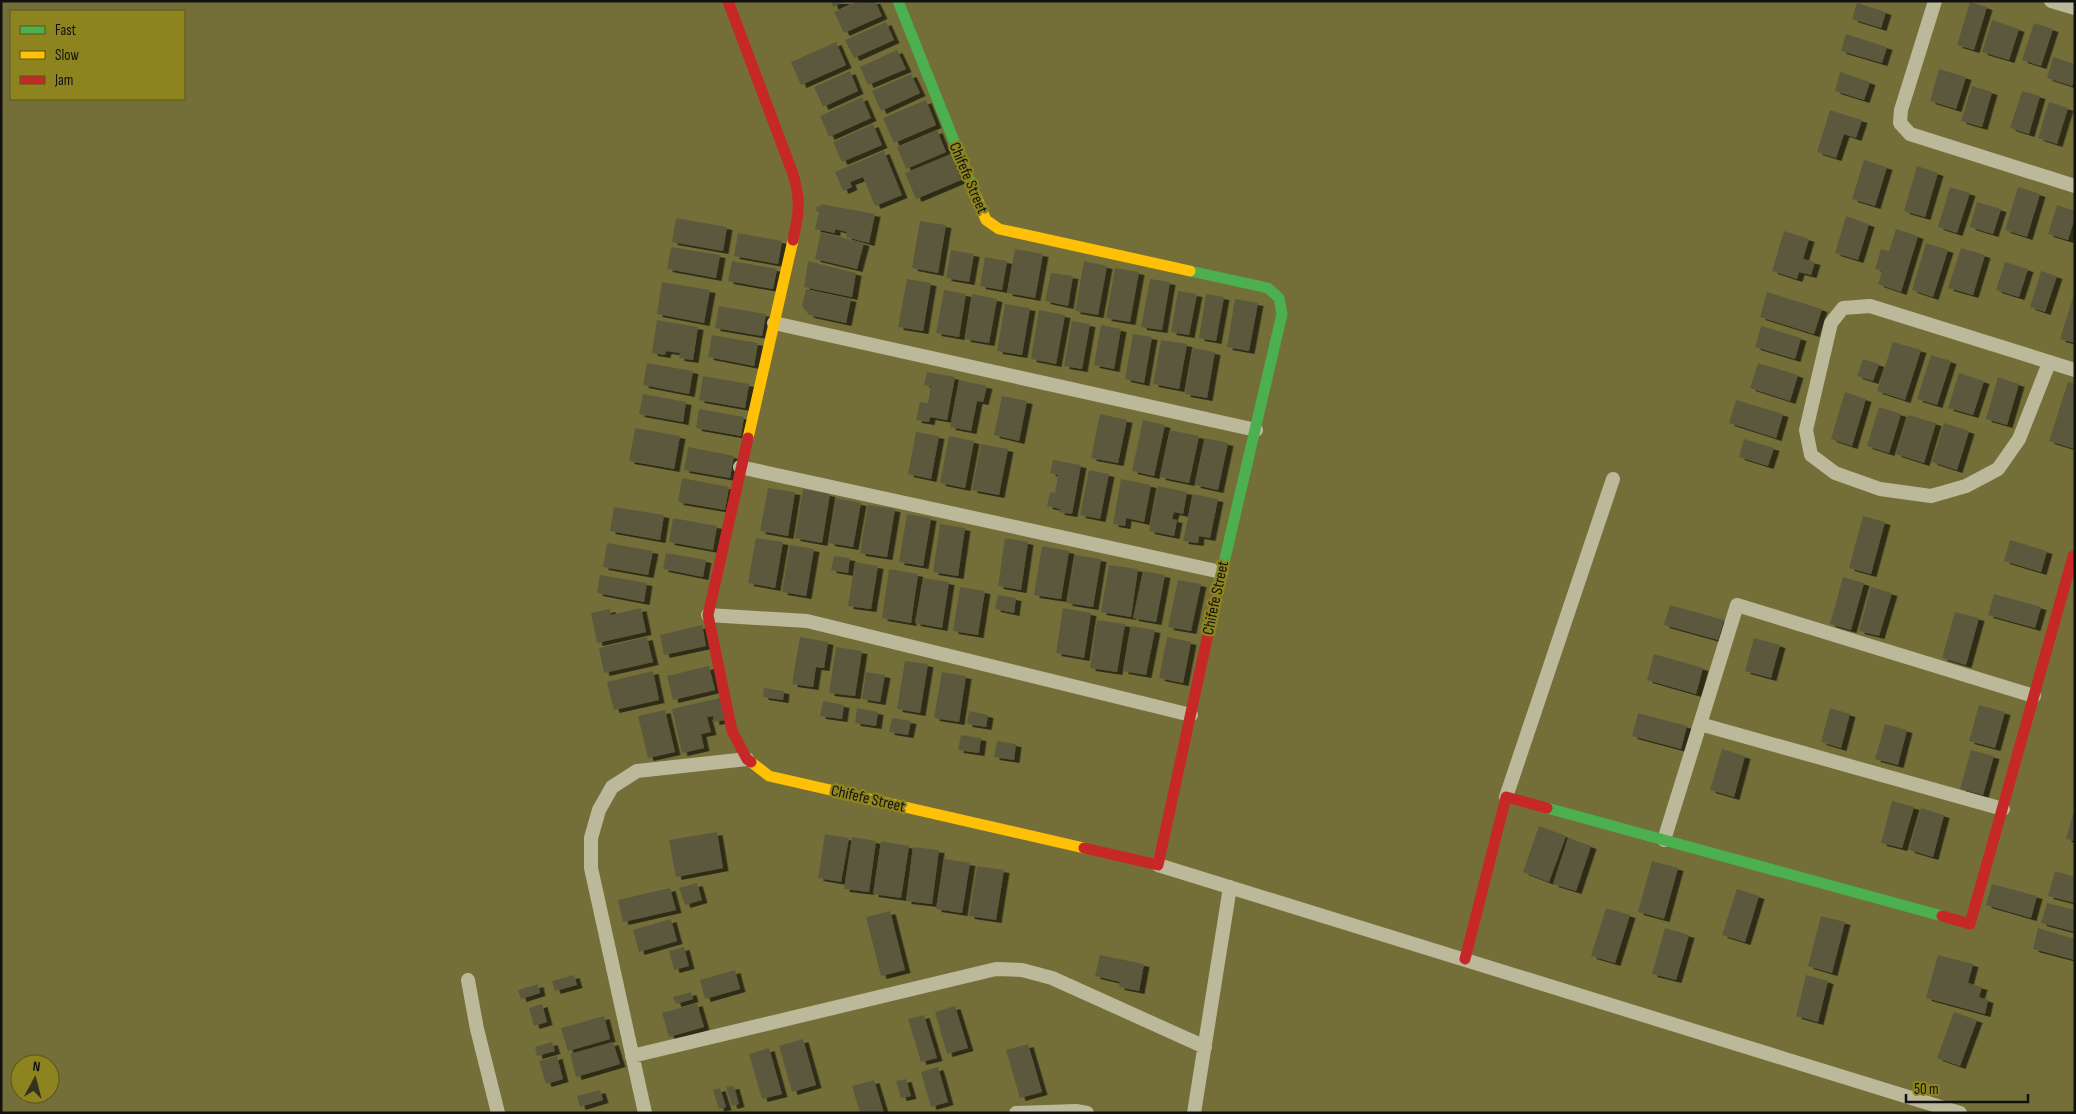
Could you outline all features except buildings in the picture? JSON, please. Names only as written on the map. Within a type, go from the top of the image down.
[{"type":"street","points":[[728,1],[793,174],[799,195],[797,220],[708,614],[808,621],[1191,715]]},
{"type":"street","name":"Chifefe Street","points":[[708,614],[732,731],[747,758],[770,776],[1158,865],[1221,572],[1282,314],[1279,298],[1268,288],[999,229],[986,220],[898,1]]},
{"type":"street","points":[[1935,1],[1901,110],[1900,123],[1910,134],[2075,186]]},
{"type":"street","points":[[2051,1],[2075,8]]},
{"type":"street","points":[[2049,362],[2019,439],[1998,469],[1966,486],[1932,496],[1880,489],[1835,473],[1811,455],[1806,430],[1831,323],[1843,308],[1870,306],[2075,370]]},
{"type":"street","points":[[774,323],[1256,430]]},
{"type":"street","points":[[740,467],[1221,572]]},
{"type":"street","points":[[1465,959],[1506,797],[1613,479]]},
{"type":"street","points":[[1506,797],[1970,924],[2073,556],[2075,557]]},
{"type":"street","points":[[1664,840],[1737,605],[2034,696]]},
{"type":"street","points":[[1700,724],[2003,809]]},
{"type":"street","points":[[645,1113],[590,868],[591,838],[599,810],[612,787],[638,772],[747,758]]},
{"type":"street","points":[[1158,865],[1960,1113]]},
{"type":"street","points":[[1194,1113],[1230,887]]},
{"type":"street","points":[[632,1056],[996,969],[1022,970],[1052,978],[1205,1047]]},
{"type":"street","points":[[468,980],[477,1030],[498,1113]]},
{"type":"street","points":[[1016,1113],[1076,1111],[1087,1113]]},
{"type":"traffic: fast","points":[[898,1],[976,196]]},
{"type":"traffic: fast","points":[[1190,271],[1268,288],[1279,298],[1282,314],[1216,597]]},
{"type":"traffic: fast","points":[[1547,808],[1942,916]]},
{"type":"traffic: slow","points":[[976,196],[986,220],[999,229],[1190,271]]},
{"type":"traffic: slow","points":[[748,438],[793,240]]},
{"type":"traffic: slow","points":[[751,762],[769,776],[1084,848]]},
{"type":"traffic: jam","points":[[728,1],[793,174],[798,207],[793,240]]},
{"type":"traffic: jam","points":[[748,438],[708,615],[732,731],[747,759],[751,762]]},
{"type":"traffic: jam","points":[[1942,916],[1970,924],[2073,556],[2075,557]]},
{"type":"traffic: jam","points":[[1084,848],[1158,865],[1216,597]]},
{"type":"traffic: jam","points":[[1465,959],[1506,797],[1547,808]]}]
